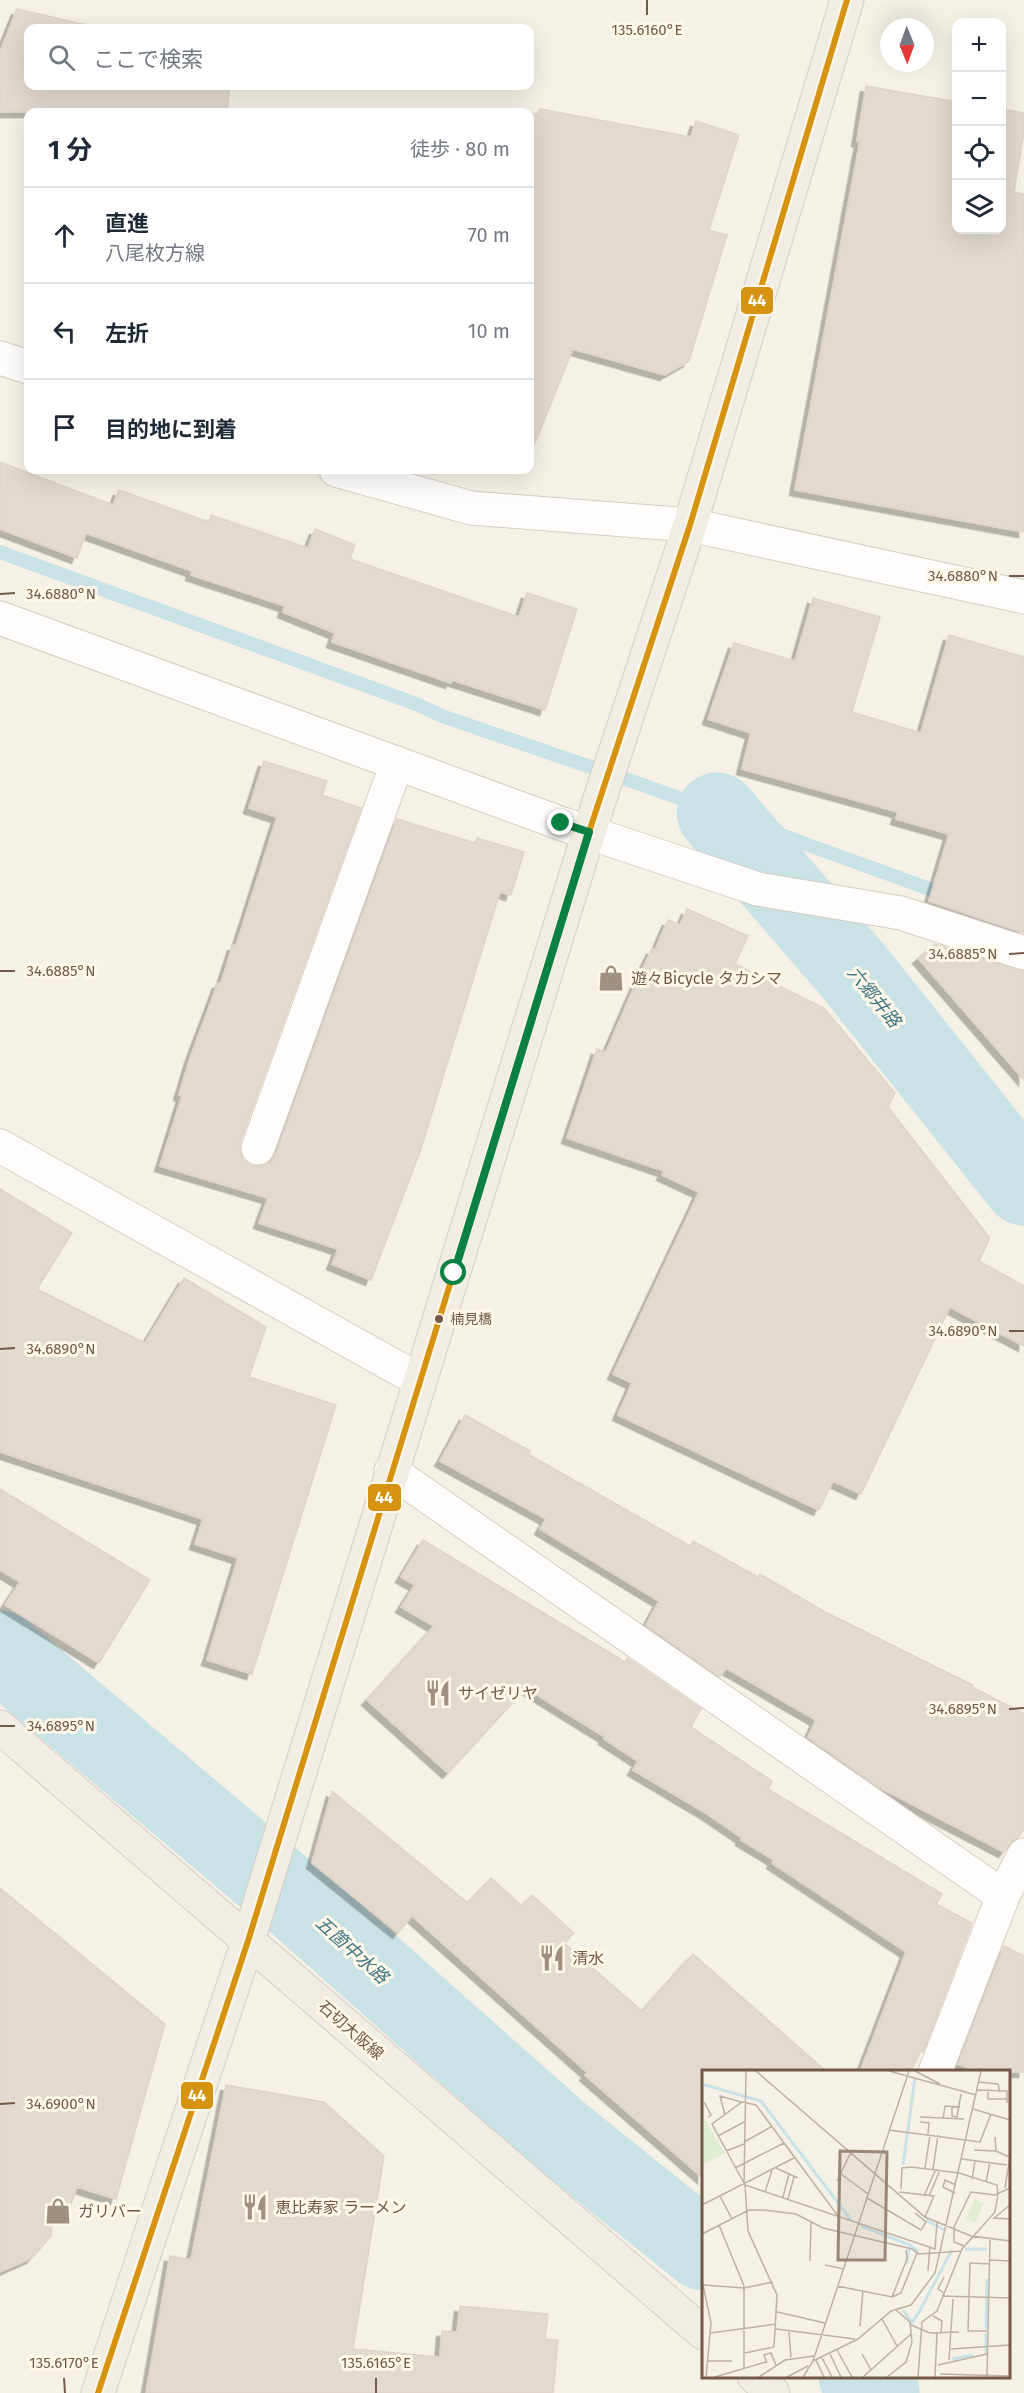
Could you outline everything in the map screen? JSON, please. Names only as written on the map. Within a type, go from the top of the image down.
[{"type":"main road","points":[[98,2393],[248,1941],[593,820],[690,525],[848,0]]},
{"type":"main road","name":"石切大阪線","points":[[0,1727],[702,2332]]},
{"type":"street","points":[[0,358],[24,367]]},
{"type":"street","points":[[350,474],[471,508],[690,525],[1024,597]]},
{"type":"street","points":[[0,618],[397,763],[593,820],[758,889],[901,913],[1024,953]]},
{"type":"street","points":[[258,1148],[397,763]]},
{"type":"street","points":[[0,1146],[419,1380]]},
{"type":"street","points":[[391,1471],[1003,1896]]},
{"type":"street","points":[[936,2070],[1003,1896],[1024,1855]]},
{"type":"building","points":[[17,9],[83,24],[24,24],[24,90],[230,90],[227,108],[24,108],[24,112],[0,112],[0,52]]},
{"type":"building","points":[[866,86],[952,101],[952,234],[1006,234],[1006,110],[1024,113],[1024,132],[1014,192],[1024,194],[1024,532],[795,490],[860,141],[857,141]]},
{"type":"building","points":[[540,109],[691,137],[696,121],[739,135],[709,230],[727,235],[689,361],[665,375],[573,349],[534,446],[534,114],[538,114]]},
{"type":"building","points":[[0,462],[24,471],[24,474],[32,474],[113,505],[119,490],[209,522],[211,515],[308,548],[315,529],[355,545],[350,559],[519,617],[527,593],[577,609],[545,710],[452,680],[451,683],[332,642],[335,633],[283,612],[285,606],[191,575],[192,571],[86,533],[77,558],[0,529]]},
{"type":"building","points":[[813,598],[880,617],[852,712],[921,733],[949,635],[1024,657],[1024,933],[929,901],[949,834],[896,819],[898,812],[742,769],[751,733],[708,719],[734,643],[795,661]]},
{"type":"building","points":[[264,761],[327,781],[322,795],[361,808],[240,1142],[243,1160],[252,1166],[270,1163],[276,1154],[397,819],[475,843],[477,838],[524,852],[511,895],[500,892],[420,1152],[371,1280],[332,1264],[338,1249],[259,1223],[268,1198],[160,1166],[182,1096],[179,1095],[190,1058],[218,983],[221,983],[233,945],[236,946],[277,817],[249,808]]},
{"type":"building","points":[[687,909],[748,936],[735,964],[824,1008],[895,1093],[888,1107],[990,1238],[979,1261],[1024,1286],[1024,1346],[950,1307],[861,1494],[833,1481],[819,1510],[618,1415],[632,1383],[613,1374],[699,1192],[662,1175],[664,1171],[567,1138],[597,1049],[606,1052],[639,976],[652,949],[655,950],[668,920],[680,925]]},
{"type":"building","points":[[935,944],[1024,971],[1024,1080],[918,958]]},
{"type":"building","points":[[0,1189],[72,1233],[37,1289],[145,1343],[184,1278],[266,1327],[249,1377],[336,1405],[252,1674],[207,1660],[238,1558],[195,1544],[203,1519],[0,1452]]},
{"type":"building","points":[[465,1415],[530,1451],[528,1454],[690,1546],[693,1541],[758,1577],[760,1574],[825,1612],[973,1685],[972,1687],[1024,1714],[1024,1829],[1019,1837],[1013,1840],[1004,1852],[877,1786],[808,1737],[816,1720],[726,1668],[720,1677],[646,1625],[659,1601],[540,1529],[546,1519],[440,1461]]},
{"type":"building","points":[[0,1489],[150,1580],[99,1663],[5,1605],[20,1582],[0,1570]]},
{"type":"building","points":[[423,1540],[625,1662],[627,1658],[701,1709],[691,1727],[772,1781],[768,1789],[942,1894],[936,1904],[972,1923],[923,2052],[920,2051],[912,2070],[861,2070],[906,1952],[772,1863],[774,1860],[741,1840],[742,1838],[704,1812],[633,1770],[638,1761],[604,1739],[605,1737],[526,1688],[448,1773],[367,1700],[434,1626],[401,1607],[415,1585],[401,1577]]},
{"type":"building","points":[[332,1791],[468,1903],[491,1878],[522,1906],[532,1895],[574,1933],[564,1943],[642,2011],[693,1954],[825,2070],[702,2070],[702,2177],[585,2075],[588,2073],[412,1916],[398,1933],[312,1863]]},
{"type":"building","points":[[0,1888],[165,2024],[116,2199],[77,2187],[70,2207],[54,2202],[51,2236],[32,2258],[0,2272]]},
{"type":"building","points":[[1004,1946],[1024,1956],[1024,2072],[974,2070],[958,2064]]},
{"type":"building","points":[[226,2085],[324,2102],[384,2156],[353,2349],[440,2357],[442,2331],[457,2332],[460,2306],[548,2314],[545,2339],[558,2340],[553,2393],[146,2393],[170,2256],[191,2260]]},
{"type":"waterway","points":[[0,552],[416,704],[442,716],[643,785],[949,896]]},
{"type":"waterway","name":"六郷井路","points":[[717,813],[855,973],[1024,1185]]},
{"type":"waterway","name":"五箇中水路","points":[[0,1651],[303,1907],[560,2135],[702,2249]]},
{"type":"waterway","name":"五箇中水路","points":[[861,2378],[879,2393]]},
{"type":"transit line","name":"44","points":[[98,2393],[248,1941],[589,832],[690,525],[847,0]]},
{"type":"place","name":"遊々Bicycle タカシマ","points":[[611,978]]},
{"type":"place","name":"楠見橋","points":[[439,1319]]},
{"type":"place","name":"サイゼリヤ","points":[[438,1693]]},
{"type":"place","name":"清水","points":[[552,1958]]},
{"type":"place","name":"恵比寿家 ラーメン","points":[[255,2207]]},
{"type":"place","name":"ガリバー","points":[[58,2211]]},
{"type":"route","points":[[454,1273],[589,832],[561,823]]}]
